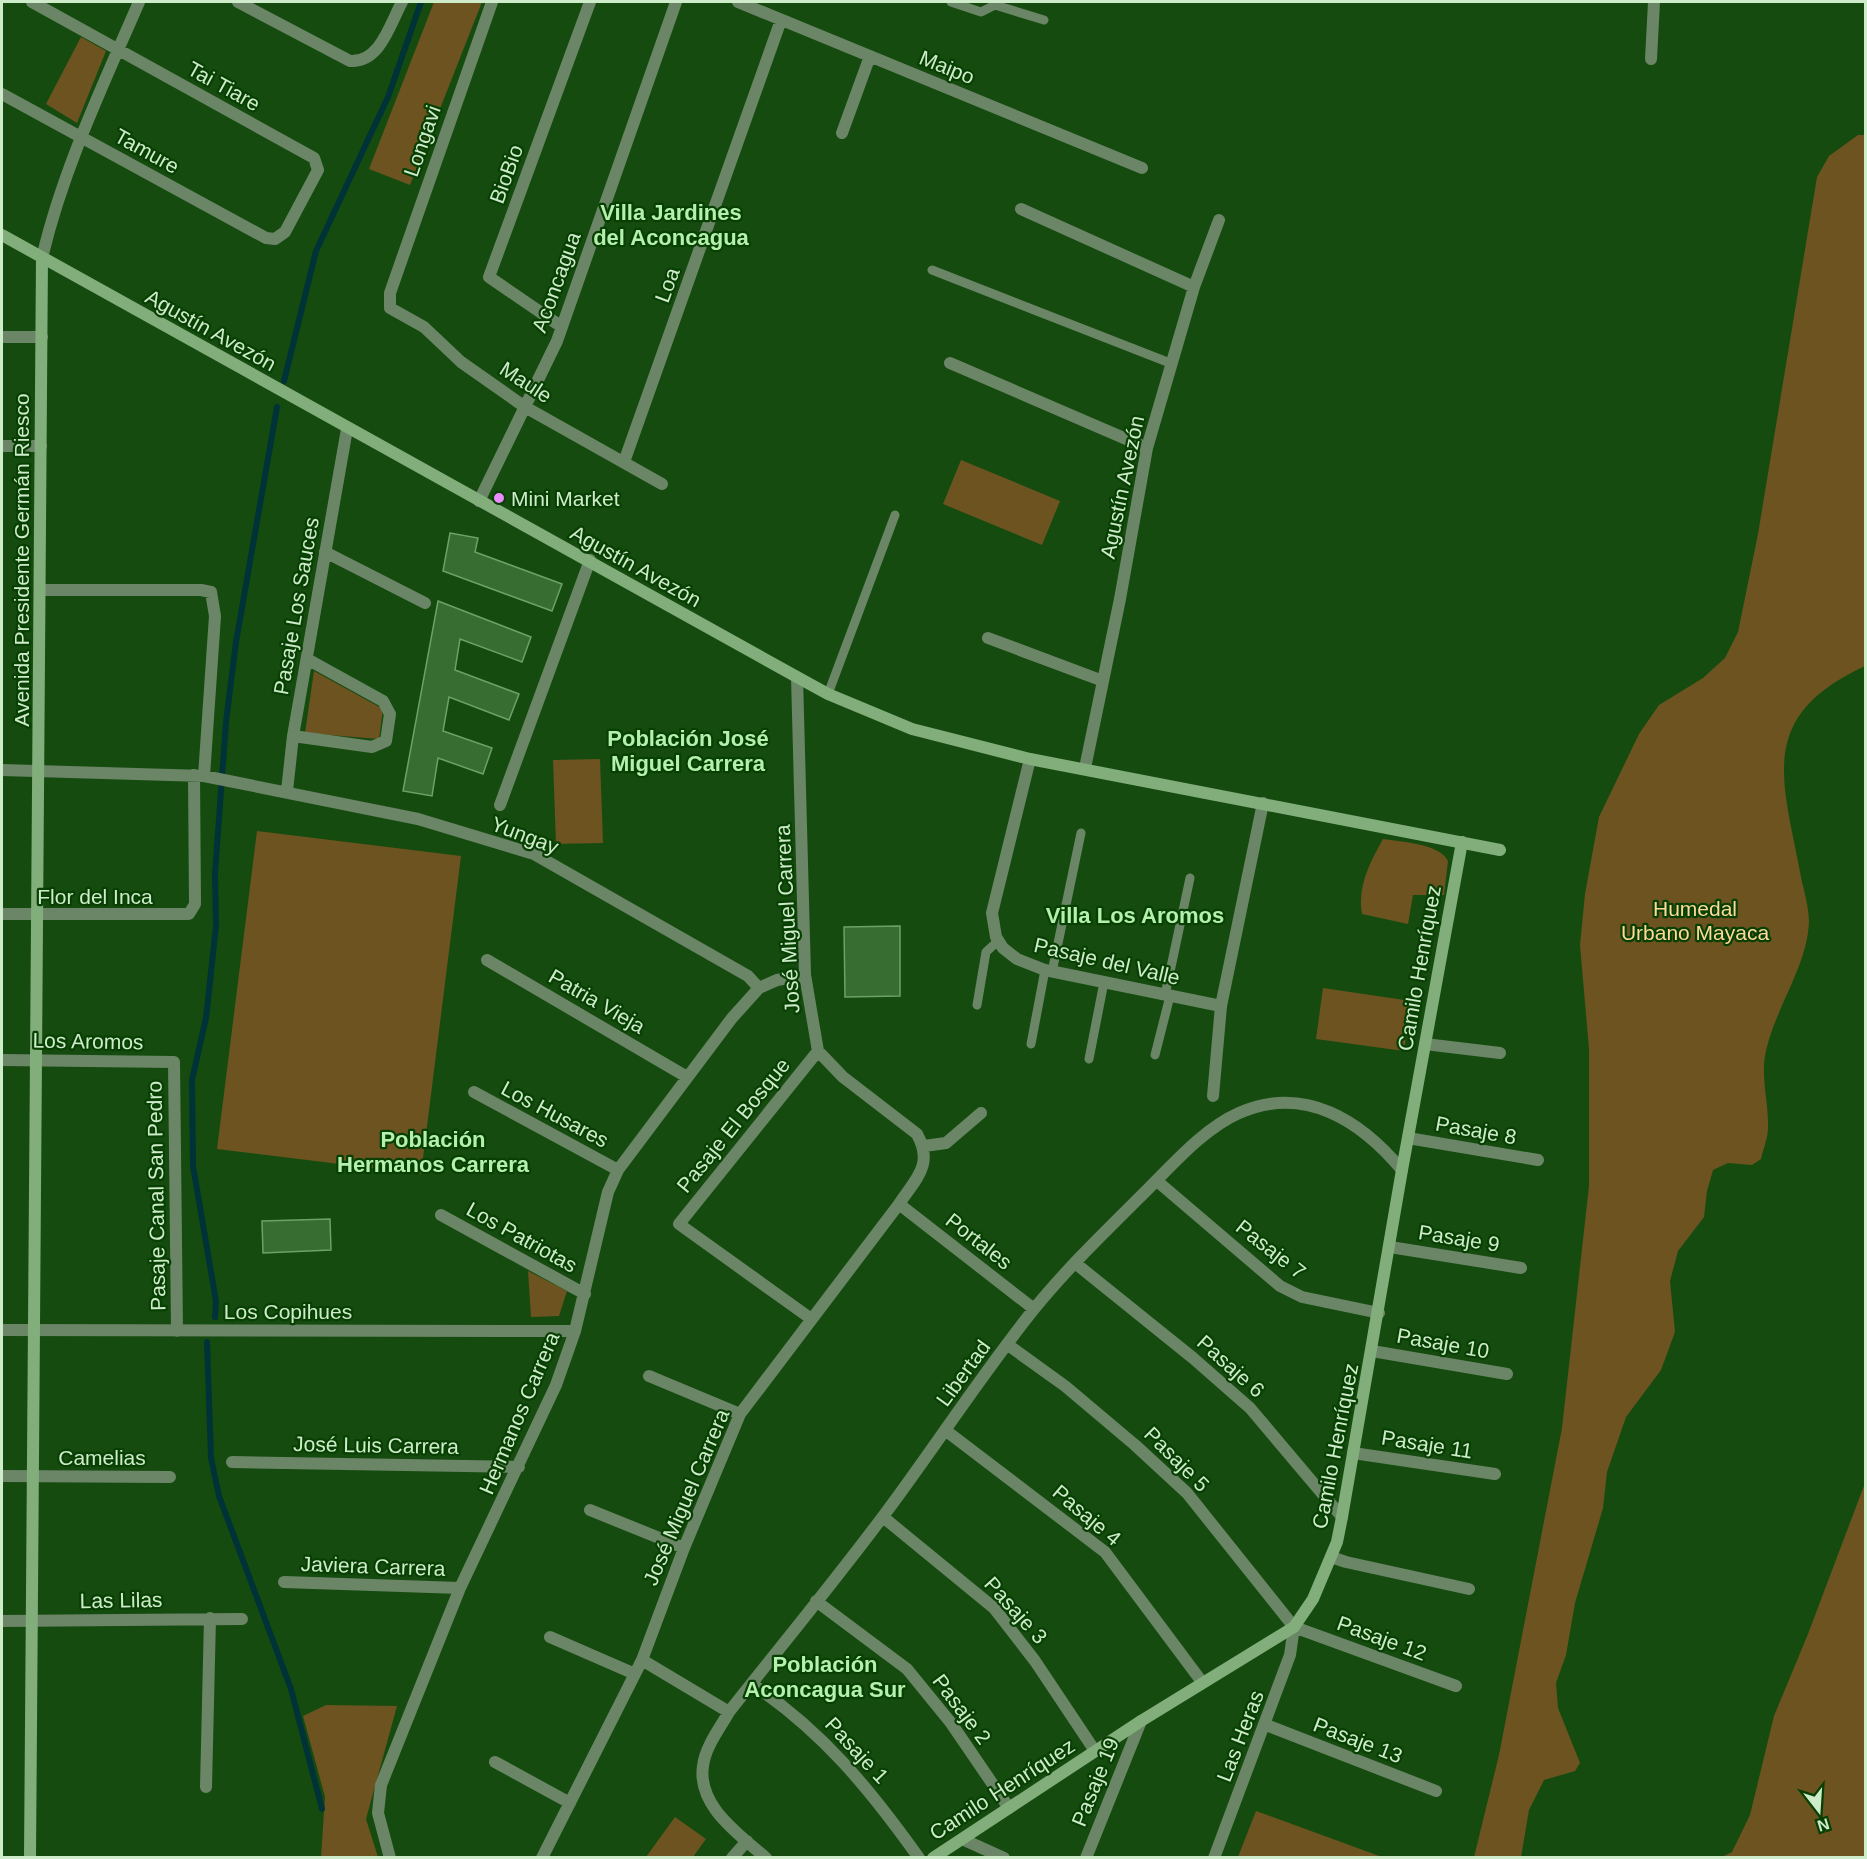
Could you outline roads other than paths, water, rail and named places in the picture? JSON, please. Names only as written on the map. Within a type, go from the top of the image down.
[{"type":"street","name":"Tai Tiare","points":[[32,2],[314,158],[318,166],[316,175],[285,232],[275,239]]},
{"type":"street","name":"Avenida Presidente Germán Riesco","points":[[30,1857],[42,258],[81,138],[139,2]]},
{"type":"street","points":[[238,2],[350,61],[360,62],[374,54],[402,2]]},
{"type":"street","name":"Longavi","points":[[390,293],[492,2]]},
{"type":"street","name":"BioBio","points":[[562,327],[489,277],[590,2]]},
{"type":"street","name":"Aconcagua","points":[[479,501],[562,327],[676,2]]},
{"type":"street","name":"Maipo","points":[[738,2],[1142,168]]},
{"type":"street","points":[[1651,59],[1654,2]]},
{"type":"street","name":"Loa","points":[[624,462],[781,20]]},
{"type":"street","points":[[842,133],[870,56]]},
{"type":"street","name":"Tamure","points":[[2,94],[258,235],[275,239]]},
{"type":"street","points":[[1021,209],[1194,287]]},
{"type":"street","name":"Agustín Avezón","points":[[1085,768],[1146,448],[1194,287],[1219,220]]},
{"type":"street","name":"Agustín Avezón","points":[[2,235],[347,429],[590,560],[828,694],[912,729],[1030,759],[1500,850]]},
{"type":"street","name":"Maule","points":[[390,293],[390,308],[424,327],[461,362],[525,407],[662,484]]},
{"type":"street","points":[[2,337],[42,337]]},
{"type":"street","points":[[950,363],[1146,448]]},
{"type":"street","name":"Pasaje Los Sauces","points":[[287,791],[294,736],[347,429]]},
{"type":"street","points":[[2,446],[41,446]]},
{"type":"street","points":[[325,552],[425,603]]},
{"type":"street","points":[[500,805],[590,560]]},
{"type":"street","points":[[2,770],[199,776],[215,616],[211,592],[201,590],[40,590]]},
{"type":"street","points":[[988,638],[1103,681]]},
{"type":"street","points":[[294,736],[372,747],[386,741],[390,710],[383,701],[307,658]]},
{"type":"street","name":"José Miguel Carrera","points":[[797,677],[805,975],[818,1052]]},
{"type":"street","points":[[998,941],[992,913],[1030,759]]},
{"type":"street","name":"Yungay","points":[[199,776],[249,783],[418,819],[534,854],[748,975],[759,988]]},
{"type":"street","name":"Flor del Inca","points":[[2,914],[189,915],[195,904],[199,776]]},
{"type":"street","points":[[1214,1096],[1221,1006],[1263,803]]},
{"type":"street","name":"Camilo Henríquez","points":[[933,1857],[1202,1682],[1294,1627],[1313,1599],[1331,1557],[1342,1517],[1462,842]]},
{"type":"street","name":"Pasaje del Valle","points":[[998,941],[1017,959],[1048,971],[1221,1006]]},
{"type":"street","name":"Patria Vieja","points":[[487,960],[687,1077]]},
{"type":"street","name":"Hermanos Carrera","points":[[390,1857],[378,1814],[381,1785],[460,1588],[541,1421],[575,1331],[608,1192],[618,1170],[732,1018],[759,988],[777,980],[805,975]]},
{"type":"street","points":[[1425,1044],[1500,1053]]},
{"type":"street","points":[[818,1052],[843,1077],[917,1134],[924,1146],[946,1143],[981,1113]]},
{"type":"street","name":"Pasaje El Bosque","points":[[810,1318],[679,1224],[818,1052]]},
{"type":"street","name":"Los Aromos","points":[[2,1060],[174,1062]]},
{"type":"street","name":"Pasaje Canal San Pedro","points":[[174,1062],[177,1331]]},
{"type":"street","name":"Los Husares","points":[[474,1092],[618,1170]]},
{"type":"street","name":"Libertad","points":[[766,1857],[710,1805],[704,1785],[703,1766],[709,1747],[729,1712],[883,1516],[1034,1309],[1075,1263],[1157,1180],[1212,1130],[1238,1113],[1282,1103],[1326,1110],[1360,1128],[1380,1144],[1402,1170]]},
{"type":"street","name":"Pasaje 8","points":[[1408,1138],[1538,1160]]},
{"type":"street","name":"José Miguel Carrera","points":[[542,1857],[642,1660],[684,1548],[740,1414],[810,1318],[899,1204],[922,1170],[926,1159],[924,1146]]},
{"type":"street","name":"Pasaje 7","points":[[1157,1180],[1280,1286],[1302,1297],[1379,1314]]},
{"type":"street","name":"Portales","points":[[899,1204],[1034,1309]]},
{"type":"street","name":"Los Patriotas","points":[[441,1215],[585,1293]]},
{"type":"street","name":"Pasaje 9","points":[[1390,1247],[1521,1268]]},
{"type":"street","name":"Pasaje 6","points":[[1075,1263],[1193,1358],[1250,1408],[1342,1517]]},
{"type":"street","name":"Los Copihues","points":[[2,1330],[575,1331]]},
{"type":"street","name":"Pasaje 5","points":[[1008,1345],[1065,1386],[1187,1493],[1294,1627]]},
{"type":"street","name":"Pasaje 10","points":[[1372,1351],[1507,1374]]},
{"type":"street","points":[[649,1376],[740,1414]]},
{"type":"street","name":"Pasaje 4","points":[[945,1430],[1105,1551],[1202,1682]]},
{"type":"street","name":"Pasaje 11","points":[[1353,1453],[1495,1474]]},
{"type":"street","name":"José Luis Carrera","points":[[232,1462],[519,1467]]},
{"type":"street","name":"Camelias","points":[[2,1476],[170,1477]]},
{"type":"street","points":[[590,1510],[684,1548]]},
{"type":"street","name":"Pasaje 3","points":[[883,1516],[994,1608],[1035,1661],[1095,1751]]},
{"type":"street","points":[[1331,1557],[1469,1589]]},
{"type":"street","name":"Javiera Carrera","points":[[284,1582],[460,1588]]},
{"type":"street","name":"Pasaje 2","points":[[816,1600],[907,1670],[951,1723],[1009,1808]]},
{"type":"street","points":[[206,1787],[210,1618]]},
{"type":"street","name":"Las Lilas","points":[[2,1621],[242,1619]]},
{"type":"street","name":"Pasaje 12","points":[[1294,1627],[1456,1686]]},
{"type":"street","name":"Las Heras","points":[[1214,1857],[1266,1725],[1290,1655],[1294,1627]]},
{"type":"street","points":[[550,1637],[635,1674]]},
{"type":"street","points":[[642,1660],[729,1712]]},
{"type":"street","name":"Pasaje 1","points":[[752,1684],[780,1703],[822,1738],[880,1805],[919,1857]]},
{"type":"street","name":"Pasaje 19","points":[[1086,1857],[1141,1721]]},
{"type":"street","name":"Pasaje 13","points":[[1266,1725],[1436,1791]]},
{"type":"street","points":[[495,1762],[570,1803]]},
{"type":"street","points":[[962,1839],[1004,1857]]},
{"type":"street","points":[[732,1857],[747,1841]]},
{"type":"lane","points":[[951,2],[981,12],[995,5],[1044,20]]},
{"type":"lane","points":[[932,270],[1170,363]]},
{"type":"lane","points":[[828,694],[895,515]]},
{"type":"lane","points":[[1031,1044],[1081,833]]},
{"type":"lane","points":[[1155,1055],[1190,878]]},
{"type":"lane","points":[[977,1005],[986,952],[998,941]]},
{"type":"lane","points":[[1089,1059],[1104,982]]},
{"type":"waterway","points":[[284,381],[316,251],[388,97],[421,2]]},
{"type":"waterway","points":[[215,1317],[216,1301],[193,1166],[192,1080],[206,1018],[216,926],[215,874],[226,722],[236,642],[277,407]]},
{"type":"waterway","points":[[207,1342],[211,1458],[219,1496],[291,1689],[322,1809]]},
{"type":"place","name":"Mini Market","points":[[499,498]]},
{"type":"district","name":"Villa Jardines del Aconcagua","points":[[671,224]]},
{"type":"district","name":"Población José Miguel Carrera","points":[[688,750]]},
{"type":"district","name":"Villa Los Aromos","points":[[1135,915]]},
{"type":"district","name":"Población Hermanos Carrera","points":[[433,1152]]},
{"type":"district","name":"Población Aconcagua Sur","points":[[825,1676]]},
{"type":"park label","name":"Humedal Urbano Mayaca","points":[[1695,920]]}]
